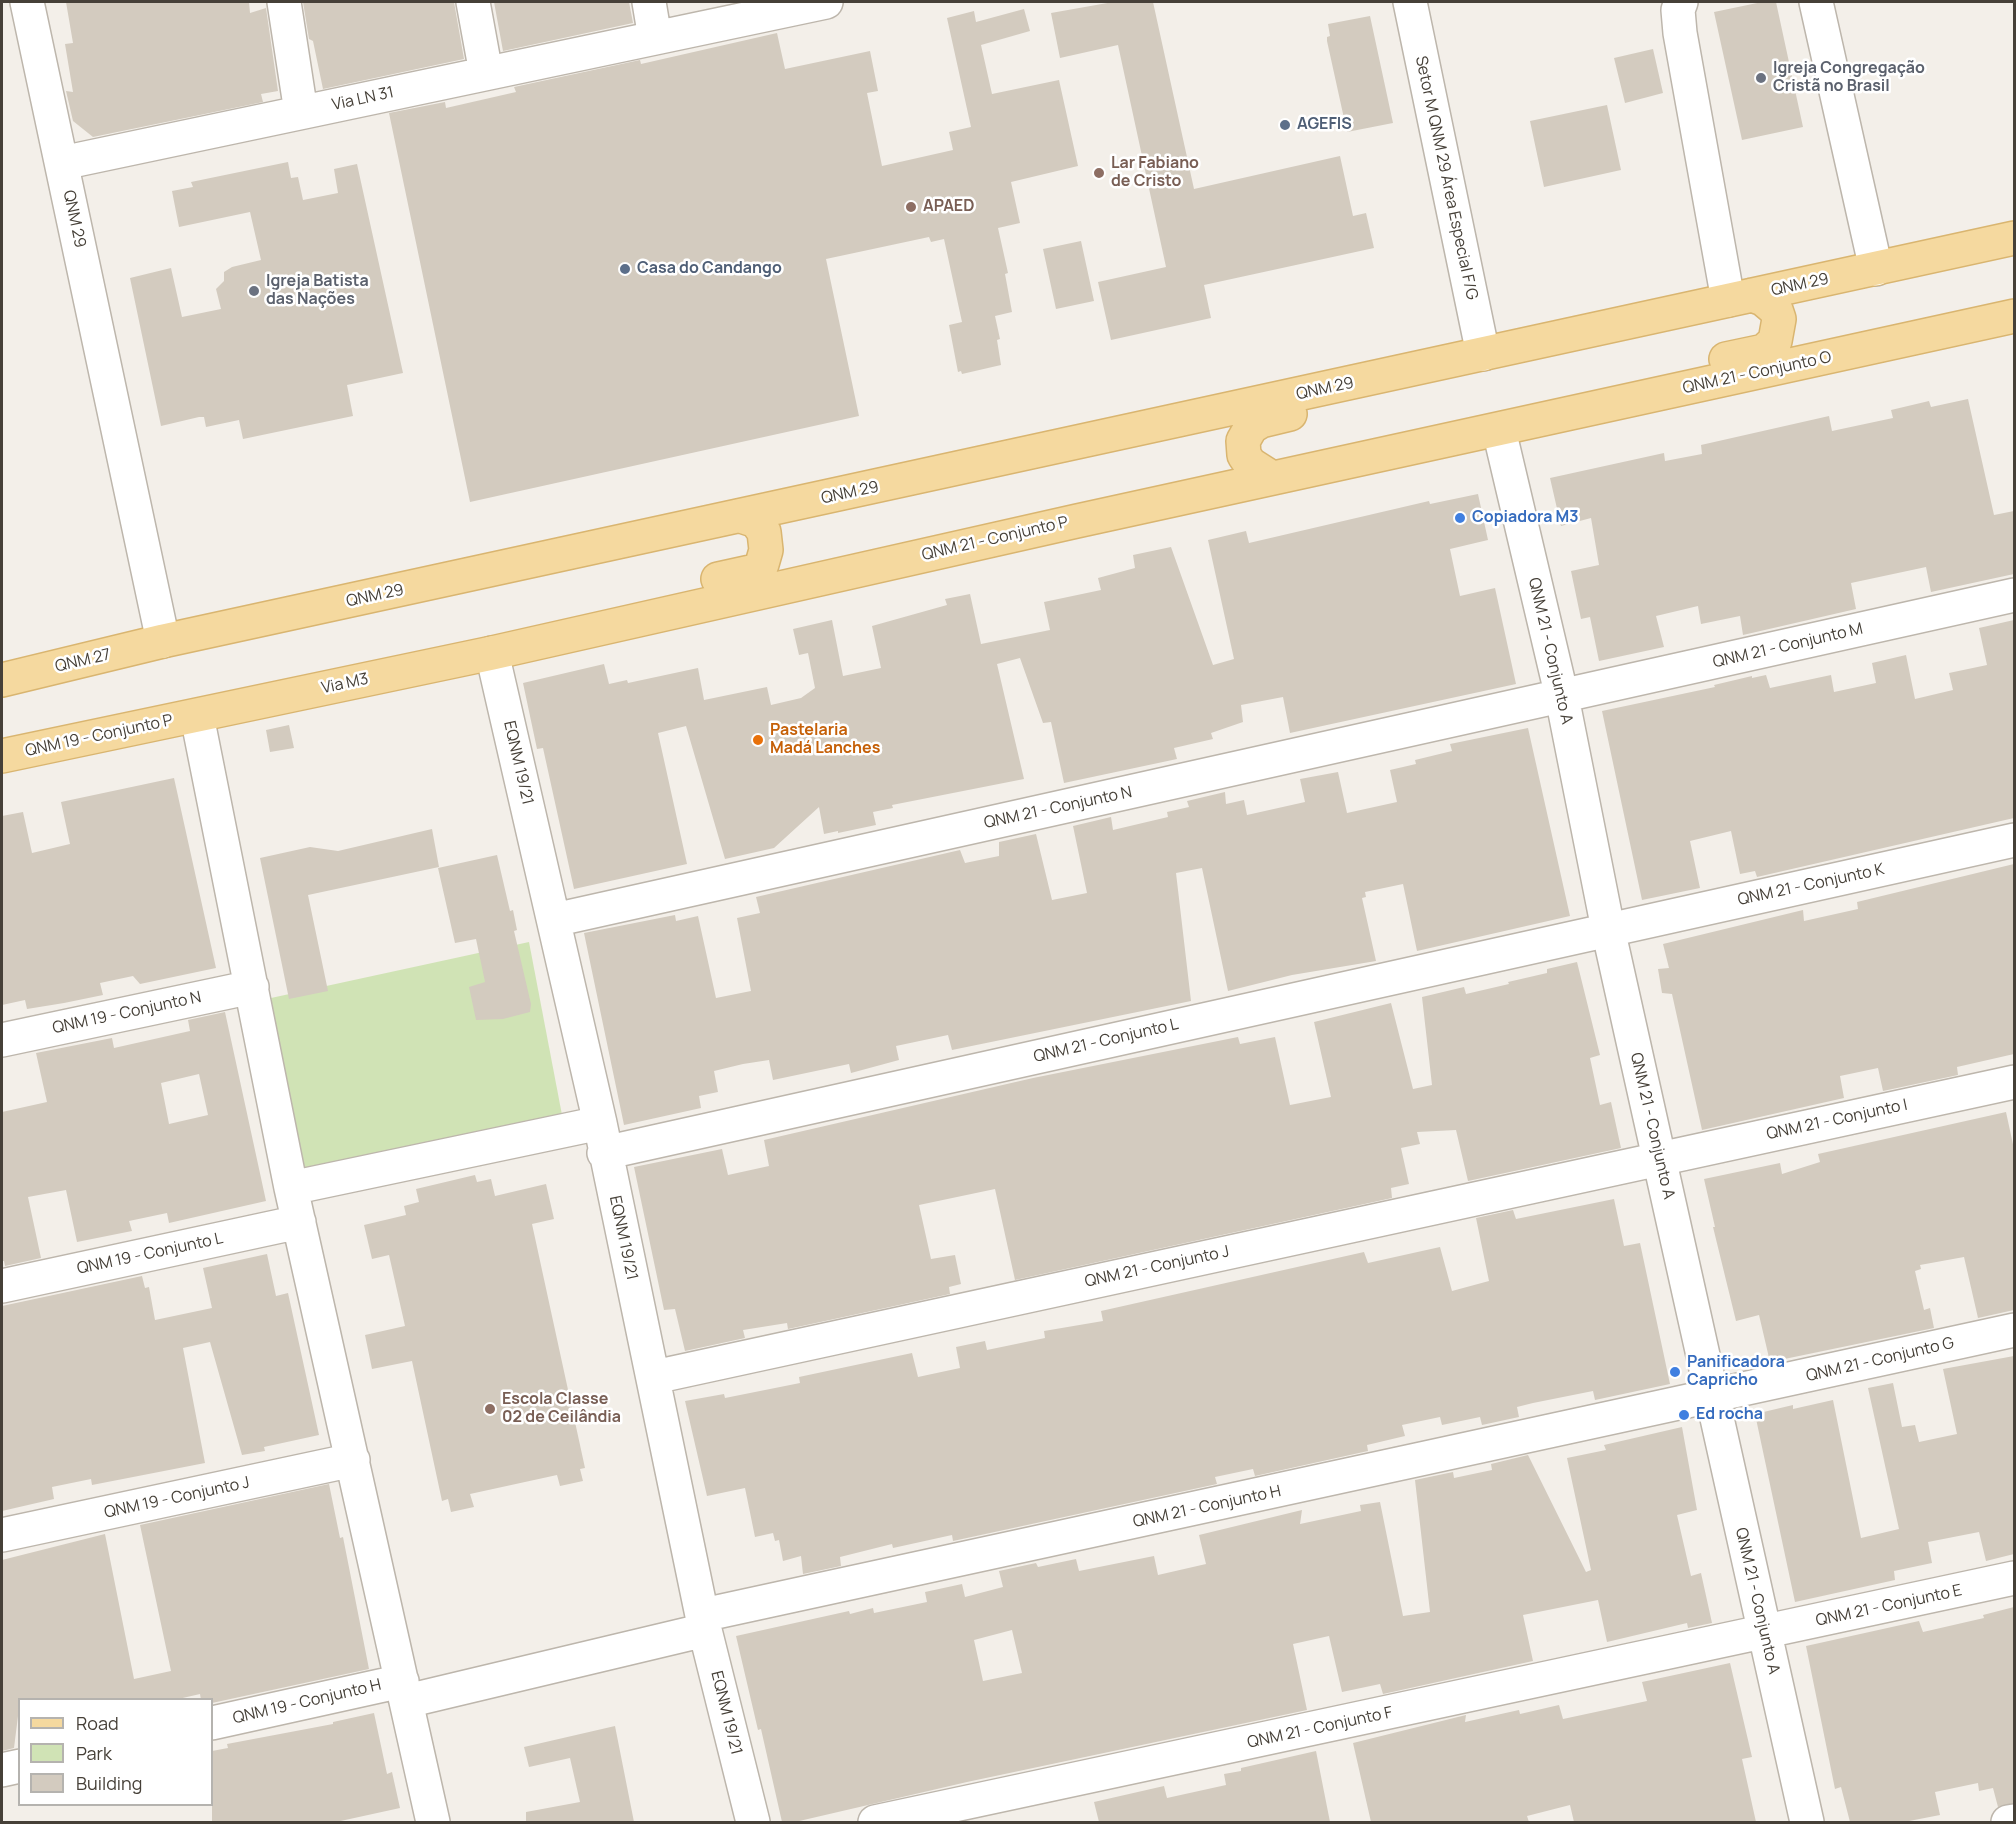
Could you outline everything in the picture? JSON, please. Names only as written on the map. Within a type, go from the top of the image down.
[{"type":"main road","name":"QNM 29","points":[[164,641],[2014,238]]},
{"type":"main road","points":[[1506,428],[1613,383],[1764,351],[1775,341],[1779,319],[1773,304],[1740,298]]},
{"type":"main road","name":"QNM 21 - Conjunto O","points":[[1506,428],[2014,316]]},
{"type":"main road","points":[[1272,478],[1250,465],[1244,455],[1242,441],[1251,427],[1261,421],[1370,396],[1433,366]]},
{"type":"main road","name":"QNM 21 - Conjunto P","points":[[492,653],[545,639],[1506,428]]},
{"type":"main road","points":[[545,639],[632,598],[759,570],[766,550],[764,532],[756,521],[741,516]]},
{"type":"main road","name":"QNM 27","points":[[2,680],[164,641]]},
{"type":"main road","name":"Via M3","points":[[197,716],[492,653]]},
{"type":"main road","points":[[2,698],[24,693],[91,660]]},
{"type":"main road","name":"QNM 19 - Conjunto P","points":[[2,756],[197,716]]},
{"type":"street","points":[[27,2],[62,163]]},
{"type":"street","points":[[284,2],[301,112]]},
{"type":"street","points":[[473,2],[486,74]]},
{"type":"street","points":[[649,2],[655,38]]},
{"type":"street","name":"Via LN 31","points":[[62,163],[825,2]]},
{"type":"street","name":"Setor M QNM 29 Área Especial F/G","points":[[1410,2],[1482,354]]},
{"type":"street","points":[[1681,2],[1678,10],[1680,33],[1740,298]]},
{"type":"street","points":[[1816,2],[1876,269]]},
{"type":"street","name":"QNM 29","points":[[62,163],[164,641]]},
{"type":"street","name":"QNM 21 - Conjunto A","points":[[1506,428],[1608,929],[1807,1822]]},
{"type":"street","name":"QNM 21 - Conjunto M","points":[[1562,697],[2014,595]]},
{"type":"street","name":"EQNM 19/21","points":[[492,653],[602,1138],[704,1623],[753,1822]]},
{"type":"street","name":"QNM 21 - Conjunto N","points":[[554,920],[1562,697]]},
{"type":"street","points":[[197,716],[291,1188],[433,1822]]},
{"type":"street","name":"QNM 21 - Conjunto K","points":[[1608,929],[2014,840]]},
{"type":"street","name":"QNM 21 - Conjunto L","points":[[291,1188],[602,1138],[1608,929]]},
{"type":"street","name":"QNM 19 - Conjunto N","points":[[2,1040],[252,987]]},
{"type":"street","name":"QNM 21 - Conjunto I","points":[[1660,1158],[2014,1082]]},
{"type":"street","name":"QNM 21 - Conjunto J","points":[[654,1377],[1660,1158]]},
{"type":"street","name":"QNM 19 - Conjunto L","points":[[2,1286],[299,1222]]},
{"type":"street","name":"QNM 21 - Conjunto G","points":[[1711,1398],[2014,1330]]},
{"type":"street","name":"QNM 21 - Conjunto H","points":[[405,1691],[1711,1398]]},
{"type":"street","name":"QNM 19 - Conjunto J","points":[[2,1535],[353,1460]]},
{"type":"street","name":"QNM 21 - Conjunto E","points":[[1764,1633],[2014,1578]]},
{"type":"street","name":"QNM 21 - Conjunto F","points":[[875,1822],[1764,1633]]},
{"type":"street","name":"QNM 19 - Conjunto H","points":[[213,1723],[405,1691]]},
{"type":"street","points":[[2,1770],[18,1766]]},
{"type":"street","points":[[2008,1822],[2014,1821]]},
{"type":"green space","points":[[529,942],[562,1115],[304,1169],[271,998]]},
{"type":"building","points":[[66,2],[249,2],[250,13],[266,8],[278,91],[261,94],[263,102],[93,137],[73,121],[66,91],[73,92],[65,44],[73,43]]},
{"type":"building","points":[[303,2],[454,2],[464,59],[323,89],[313,41],[309,39]]},
{"type":"building","points":[[494,2],[629,2],[633,23],[503,51]]},
{"type":"building","points":[[1113,2],[1153,2],[1194,189],[1340,156],[1353,216],[1366,213],[1374,248],[1204,285],[1211,318],[1111,340],[1098,282],[1166,267],[1118,45],[1060,58],[1051,13]]},
{"type":"building","name":"Igreja Congregação Cristã no Brasil","points":[[1762,2],[1776,2],[1803,127],[1742,140],[1714,12]]},
{"type":"building","name":"Casa do Candango","points":[[1024,9],[1030,31],[981,45],[992,94],[1059,80],[1078,166],[1011,182],[1020,223],[998,228],[1008,273],[1005,274],[1012,312],[995,316],[1000,339],[997,340],[1001,365],[962,374],[961,371],[958,372],[949,325],[962,322],[944,239],[931,242],[929,237],[826,259],[859,416],[470,502],[389,113],[445,102],[446,108],[516,92],[514,87],[640,60],[641,64],[777,33],[785,69],[870,51],[878,91],[867,93],[882,166],[953,150],[949,132],[971,127],[947,18],[974,11],[976,22]]},
{"type":"building","points":[[1370,16],[1393,123],[1347,132],[1327,41],[1327,37],[1330,36],[1328,24]]},
{"type":"building","points":[[1653,49],[1663,93],[1625,103],[1614,58]]},
{"type":"building","points":[[1607,105],[1621,170],[1544,187],[1530,121]]},
{"type":"building","points":[[288,162],[291,178],[298,177],[303,200],[338,193],[334,169],[357,164],[403,373],[347,385],[353,416],[243,439],[239,420],[206,427],[204,417],[199,417],[161,426],[130,278],[171,268],[182,317],[221,309],[216,289],[224,281],[224,272],[232,267],[261,260],[250,212],[179,227],[172,191],[193,187],[191,182]]},
{"type":"building","points":[[1081,241],[1094,301],[1056,309],[1043,249]]},
{"type":"building","points":[[1968,399],[1994,515],[2014,511],[2014,574],[1931,592],[1926,567],[1851,583],[1856,609],[1743,635],[1740,616],[1701,624],[1698,606],[1656,616],[1664,647],[1599,661],[1590,617],[1581,619],[1571,571],[1599,565],[1591,518],[1561,526],[1550,478],[1664,453],[1665,461],[1702,454],[1701,445],[1829,416],[1832,431],[1893,418],[1891,410],[1929,401],[1931,407]]},
{"type":"building","points":[[1478,494],[1488,540],[1450,549],[1460,596],[1495,588],[1516,684],[1290,733],[1283,697],[1241,705],[1243,722],[1211,733],[1213,739],[1174,748],[1177,759],[1064,783],[1051,722],[1043,723],[1020,658],[997,664],[1024,779],[892,805],[893,808],[873,812],[876,825],[838,833],[838,831],[824,834],[819,807],[774,848],[725,859],[686,726],[658,733],[687,864],[574,889],[543,748],[537,749],[523,683],[604,664],[609,684],[627,680],[628,683],[698,668],[704,700],[767,687],[771,705],[801,698],[815,688],[808,653],[799,655],[793,629],[832,620],[843,676],[881,668],[872,626],[947,605],[945,599],[970,594],[981,644],[1050,630],[1044,602],[1101,590],[1098,578],[1135,568],[1133,555],[1171,547],[1213,665],[1234,659],[1208,540],[1246,531],[1249,543],[1429,501],[1430,504]]},
{"type":"building","points":[[2014,620],[2014,818],[1757,877],[1755,871],[1740,874],[1731,831],[1690,841],[1700,888],[1642,900],[1602,711],[1715,687],[1714,685],[1752,676],[1752,678],[1766,675],[1770,688],[1831,675],[1834,692],[1876,683],[1872,663],[1906,655],[1915,699],[1953,690],[1949,673],[1987,665],[1979,628]]},
{"type":"building","points":[[289,725],[294,748],[270,752],[266,730]]},
{"type":"building","points":[[1528,728],[1570,916],[1417,951],[1403,884],[1365,892],[1366,897],[1362,898],[1376,961],[1292,975],[1228,991],[1202,868],[1176,873],[1191,1001],[952,1050],[948,1035],[896,1046],[899,1060],[851,1073],[849,1064],[773,1080],[769,1060],[743,1064],[714,1071],[718,1092],[699,1096],[701,1108],[624,1125],[584,933],[675,915],[676,921],[698,916],[716,998],[751,991],[737,918],[760,913],[756,897],[960,850],[965,863],[999,856],[999,842],[1036,834],[1052,900],[1087,893],[1073,826],[1111,817],[1113,830],[1168,817],[1167,812],[1189,807],[1187,801],[1225,792],[1226,804],[1244,800],[1247,815],[1305,802],[1300,779],[1338,772],[1347,813],[1397,802],[1390,770],[1416,764],[1415,760],[1452,751],[1450,744]]},
{"type":"building","points":[[174,778],[216,968],[140,984],[133,976],[100,983],[103,995],[64,1003],[27,1009],[25,1000],[2,1005],[2,816],[23,812],[32,853],[70,844],[61,802]]},
{"type":"building","points":[[432,829],[439,867],[308,895],[328,991],[289,999],[260,858],[310,847],[338,851]]},
{"type":"building","points":[[497,855],[510,911],[513,910],[517,930],[514,931],[531,1004],[530,1012],[503,1019],[476,1020],[469,987],[485,982],[476,939],[455,943],[438,868]]},
{"type":"building","points":[[2014,864],[2014,1054],[1957,1067],[1958,1075],[1883,1091],[1878,1068],[1840,1076],[1844,1098],[1702,1130],[1672,994],[1662,993],[1658,969],[1669,968],[1663,944],[1803,910],[1804,921],[1858,909],[1857,902]]},
{"type":"building","points":[[1577,962],[1600,1055],[1590,1058],[1600,1105],[1611,1102],[1621,1148],[1468,1181],[1456,1130],[1417,1132],[1420,1144],[1401,1148],[1409,1184],[1391,1188],[1392,1198],[1015,1280],[995,1189],[919,1205],[931,1259],[955,1255],[961,1284],[949,1287],[950,1294],[788,1329],[787,1323],[743,1330],[745,1338],[685,1351],[675,1309],[664,1310],[634,1167],[722,1149],[728,1175],[769,1166],[764,1140],[1033,1078],[1238,1037],[1240,1044],[1275,1037],[1290,1105],[1331,1097],[1314,1022],[1391,1003],[1413,1089],[1432,1085],[1422,997],[1464,987],[1466,994],[1509,984],[1508,982],[1547,973],[1547,969]]},
{"type":"building","points":[[225,1012],[266,1201],[169,1223],[167,1213],[129,1221],[132,1231],[77,1242],[66,1190],[28,1197],[41,1258],[5,1266],[2,1261],[2,1112],[47,1102],[36,1053],[112,1038],[114,1048],[190,1031],[188,1020]],"holes":[[[199,1074],[208,1115],[169,1124],[161,1083]]]},
{"type":"building","points":[[2006,1112],[2014,1149],[2014,1310],[1978,1318],[1964,1257],[1920,1265],[1921,1269],[1915,1271],[1924,1310],[1930,1308],[1934,1328],[1770,1362],[1759,1315],[1736,1321],[1704,1179],[1780,1163],[1782,1174],[1820,1162],[1818,1154]]},
{"type":"building","points":[[475,1175],[477,1182],[491,1179],[495,1196],[546,1184],[554,1219],[532,1224],[585,1468],[580,1469],[583,1481],[560,1486],[557,1475],[470,1494],[474,1507],[451,1512],[448,1499],[442,1501],[412,1361],[372,1369],[365,1335],[405,1326],[389,1255],[372,1259],[364,1225],[406,1215],[404,1206],[419,1202],[416,1189]]},
{"type":"building","points":[[1614,1199],[1624,1246],[1640,1243],[1670,1384],[1595,1400],[1593,1391],[1533,1403],[1517,1407],[1519,1417],[1482,1425],[1480,1417],[1442,1425],[1440,1417],[1402,1425],[1405,1436],[1367,1445],[1368,1451],[1255,1476],[1253,1469],[1215,1477],[1217,1484],[953,1541],[952,1535],[893,1548],[892,1544],[840,1557],[841,1566],[803,1574],[801,1556],[783,1561],[779,1540],[775,1541],[773,1533],[755,1537],[745,1488],[707,1496],[685,1401],[724,1394],[725,1398],[800,1383],[799,1377],[912,1353],[918,1377],[960,1368],[956,1347],[985,1341],[987,1350],[1045,1338],[1044,1331],[1103,1321],[1101,1311],[1364,1252],[1368,1263],[1440,1247],[1452,1291],[1489,1281],[1476,1218],[1513,1210],[1516,1219]]},
{"type":"building","points":[[267,1254],[276,1296],[288,1293],[319,1435],[264,1447],[265,1451],[242,1455],[210,1342],[183,1348],[205,1463],[92,1485],[91,1479],[52,1487],[54,1499],[2,1511],[2,1306],[142,1276],[145,1288],[149,1287],[155,1320],[212,1308],[203,1268]]},
{"type":"building","points":[[2014,1356],[2014,1554],[1986,1561],[1979,1532],[1928,1542],[1932,1563],[1894,1571],[1895,1580],[1795,1602],[1755,1414],[1793,1405],[1793,1409],[1833,1400],[1861,1538],[1899,1529],[1868,1388],[1893,1383],[1902,1427],[1915,1425],[1919,1442],[1957,1434],[1943,1369]]},
{"type":"building","points":[[1682,1427],[1697,1510],[1677,1515],[1691,1576],[1701,1573],[1712,1623],[1688,1628],[1687,1623],[1607,1642],[1598,1600],[1523,1615],[1533,1661],[1383,1694],[1380,1684],[1342,1692],[1329,1636],[1293,1644],[1307,1710],[967,1782],[795,1822],[782,1822],[761,1729],[758,1730],[736,1636],[849,1611],[850,1614],[873,1608],[874,1613],[927,1602],[925,1592],[962,1584],[965,1597],[1003,1587],[999,1571],[1036,1563],[1038,1567],[1076,1559],[1079,1571],[1154,1556],[1158,1575],[1206,1564],[1199,1535],[1302,1510],[1300,1524],[1361,1511],[1360,1505],[1380,1502],[1403,1616],[1430,1612],[1415,1480],[1453,1472],[1454,1478],[1492,1470],[1491,1464],[1528,1455],[1586,1572],[1591,1570],[1567,1458],[1606,1450],[1604,1445]],"holes":[[[1012,1630],[1022,1673],[983,1681],[974,1640]]]},
{"type":"building","points":[[329,1484],[340,1538],[343,1537],[369,1669],[213,1703],[213,1698],[201,1698],[200,1694],[183,1698],[18,1698],[14,1748],[2,1751],[2,1560],[105,1534],[134,1679],[171,1671],[140,1525]]},
{"type":"building","points":[[2014,1607],[2014,1803],[1998,1807],[1993,1788],[1979,1791],[1978,1783],[1935,1792],[1940,1815],[1904,1822],[1850,1822],[1841,1787],[1835,1789],[1806,1646],[1919,1621],[1923,1632],[1984,1618],[1983,1615]]},
{"type":"building","points":[[1730,1663],[1752,1757],[1742,1759],[1756,1822],[1574,1822],[1570,1805],[1527,1816],[1529,1822],[1371,1822],[1353,1743],[1466,1715],[1465,1722],[1519,1710],[1520,1714],[1559,1705],[1563,1719],[1647,1701],[1642,1682]]},
{"type":"building","points":[[374,1713],[387,1774],[392,1772],[400,1808],[336,1822],[212,1822],[213,1751],[228,1748],[227,1744],[333,1724],[333,1722]]},
{"type":"building","points":[[615,1726],[634,1822],[526,1822],[526,1812],[580,1802],[570,1758],[529,1767],[524,1747]]},
{"type":"building","points":[[1316,1751],[1330,1822],[1099,1822],[1094,1802],[1164,1786],[1167,1798],[1226,1785],[1224,1774]]},
{"type":"place","name":"Igreja Congregação Cristã no Brasil","points":[[1761,78]]},
{"type":"place","name":"AGEFIS","points":[[1285,125]]},
{"type":"place","name":"Lar Fabiano de Cristo","points":[[1099,173]]},
{"type":"place","name":"APAED","points":[[911,207]]},
{"type":"place","name":"Casa do Candango","points":[[625,269]]},
{"type":"place","name":"Igreja Batista das Nações","points":[[254,291]]},
{"type":"place","name":"Copiadora M3","points":[[1460,518]]},
{"type":"place","name":"Pastelaria Madá Lanches","points":[[758,740]]},
{"type":"place","name":"Panificadora Capricho","points":[[1675,1372]]},
{"type":"place","name":"Escola Classe 02 de Ceilândia","points":[[490,1409]]},
{"type":"place","name":"Ed rocha","points":[[1684,1415]]}]
